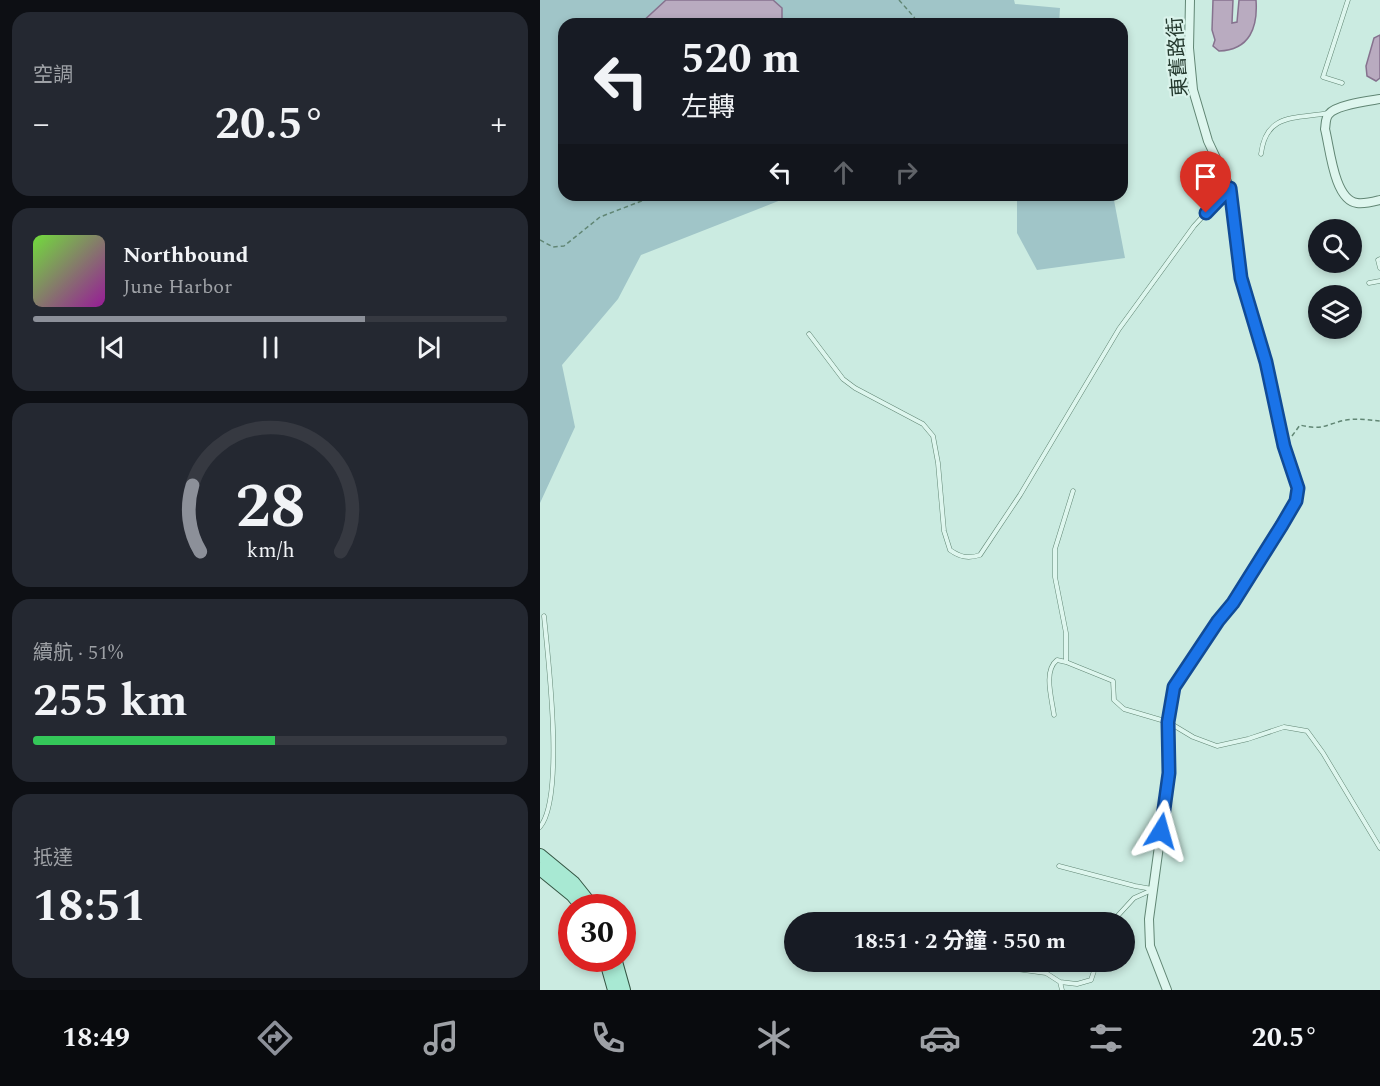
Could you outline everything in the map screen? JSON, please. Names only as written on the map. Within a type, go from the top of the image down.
[{"type":"main road","points":[[540,855],[574,883],[583,894]]},
{"type":"main road","points":[[540,869],[570,894]]},
{"type":"main road","points":[[609,972],[614,990]]},
{"type":"main road","points":[[619,972],[624,990]]},
{"type":"street","name":"東舊路街","points":[[1167,990],[1150,946],[1149,919],[1169,773],[1168,722],[1174,687],[1218,621],[1233,603],[1296,501],[1298,488],[1284,446],[1266,362],[1241,278],[1230,188],[1208,141],[1193,90],[1189,48],[1190,0]]},
{"type":"street","points":[[1380,99],[1337,108],[1329,112],[1325,129],[1340,189],[1346,198],[1355,203],[1380,200]]},
{"type":"lane","points":[[1342,83],[1323,77],[1348,0]]},
{"type":"lane","points":[[1261,154],[1263,140],[1269,129],[1278,122],[1329,112]]},
{"type":"lane","points":[[809,334],[843,379],[855,388],[923,424],[933,436],[938,463],[944,531],[950,550],[959,556],[972,558],[980,555],[1020,495],[1119,329],[1194,226],[1230,188]]},
{"type":"lane","points":[[1380,259],[1378,260],[1380,268]]},
{"type":"lane","points":[[1370,284],[1380,281]]},
{"type":"lane","points":[[1066,662],[1066,633],[1055,577],[1055,549],[1073,491]]},
{"type":"lane","points":[[540,827],[546,816],[553,773],[552,694],[544,616]]},
{"type":"lane","points":[[1054,715],[1049,672],[1052,664],[1057,660],[1113,681],[1114,700],[1124,708],[1168,722],[1192,737],[1217,746],[1248,740],[1284,727],[1307,731],[1323,753],[1380,848]]},
{"type":"lane","points":[[1059,866],[1153,889]]},
{"type":"lane","points":[[1121,912],[1134,898],[1153,889]]},
{"type":"lane","points":[[1039,972],[1046,973],[1060,982],[1077,984],[1091,980],[1094,972]]},
{"type":"lane","points":[[1060,982],[1062,990]]},
{"type":"path","points":[[899,0],[914,18]]},
{"type":"path","points":[[540,240],[553,247],[564,246],[600,217],[641,201]]},
{"type":"path","points":[[1284,446],[1300,425],[1313,429],[1347,420],[1380,421]]},
{"type":"shaded area","points":[[540,0],[1014,0],[1015,4],[1060,8],[1059,18],[558,18],[558,201],[778,201],[641,255],[618,299],[562,365],[575,427],[540,503]]},
{"type":"shaded area","points":[[666,0],[773,0],[782,8],[782,18],[646,18]]},
{"type":"shaded area","points":[[1213,0],[1233,0],[1232,23],[1237,22],[1239,0],[1256,0],[1255,19],[1250,35],[1245,42],[1230,50],[1219,51],[1213,46],[1215,40],[1212,30]]},
{"type":"shaded area","points":[[1380,35],[1380,78],[1376,81],[1367,76],[1366,66],[1374,38]]},
{"type":"shaded area","points":[[1017,201],[1114,201],[1125,258],[1037,270],[1017,233]]},
{"type":"route","points":[[1161,831],[1169,773],[1168,722],[1174,687],[1218,621],[1233,603],[1282,525],[1296,501],[1298,488],[1284,446],[1266,362],[1241,278],[1230,188],[1206,213]]}]
